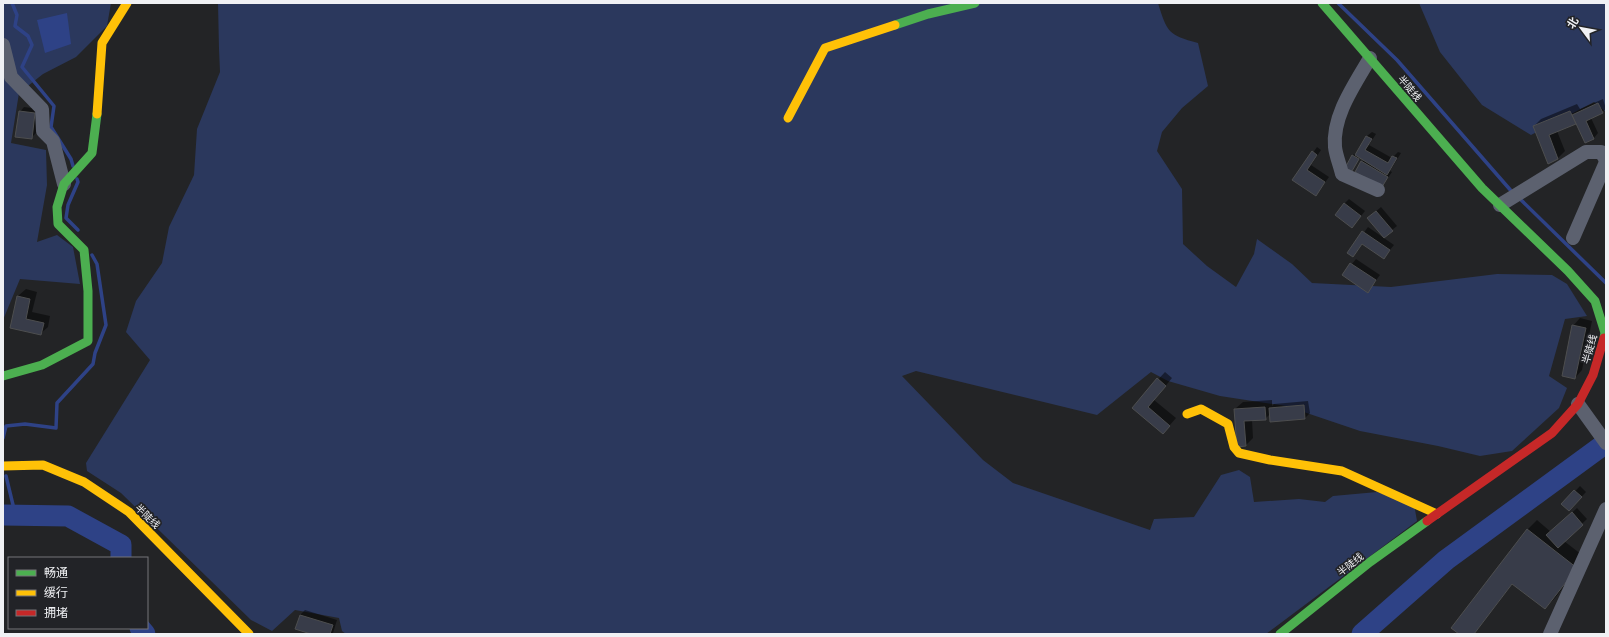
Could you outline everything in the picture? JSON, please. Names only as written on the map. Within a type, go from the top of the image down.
[{"type":"street","points":[[3,376],[42,365],[88,341],[88,291],[84,250],[58,224],[57,207],[67,181],[92,153],[99,93],[102,43],[127,3]]},
{"type":"street","points":[[788,118],[825,48],[928,14],[975,3]]},
{"type":"street","name":"半陡线","points":[[1280,634],[1370,562],[1552,432],[1578,404],[1593,376],[1606,333],[1595,300],[1504,202],[1482,188],[1322,3]]},
{"type":"street","points":[[3,45],[11,77],[42,109],[44,131],[53,141],[67,181]]},
{"type":"street","points":[[1370,58],[1342,107],[1337,124],[1335,146],[1342,174],[1378,190]]},
{"type":"street","points":[[1504,202],[1586,152],[1601,152],[1606,161],[1573,238]]},
{"type":"street","points":[[1578,404],[1606,444]]},
{"type":"street","points":[[1187,414],[1201,409],[1228,424],[1234,447],[1239,453],[1270,460],[1342,471],[1437,514]]},
{"type":"street","name":"半陡线","points":[[3,466],[42,465],[84,482],[129,512],[249,634]]},
{"type":"street","points":[[1550,634],[1606,508]]},
{"type":"shaded area","points":[[3,3],[111,3],[107,26],[76,57],[43,74],[19,93],[11,143],[46,150],[47,185],[37,242],[57,235],[73,247],[80,284],[20,279],[3,320]]},
{"type":"shaded area","points":[[218,3],[1158,3],[1170,31],[1180,37],[1198,43],[1208,86],[1182,108],[1162,132],[1157,151],[1182,189],[1183,244],[1207,266],[1236,287],[1254,254],[1257,239],[1292,264],[1312,283],[1391,287],[1497,274],[1552,275],[1567,284],[1587,316],[1565,319],[1549,376],[1567,388],[1559,408],[1512,451],[1480,456],[1438,446],[1360,431],[1286,406],[1220,396],[1168,381],[1151,372],[1097,415],[916,371],[902,376],[983,460],[1013,483],[1150,530],[1154,519],[1194,517],[1221,475],[1239,470],[1250,477],[1254,502],[1299,499],[1325,502],[1333,496],[1377,492],[1414,504],[1417,521],[1266,634],[346,634],[342,631],[339,618],[295,610],[272,631],[251,620],[121,493],[87,471],[86,463],[150,360],[126,332],[136,301],[162,263],[169,227],[194,175],[197,129],[220,72]]},
{"type":"shaded area","points":[[1419,3],[1606,3],[1606,112],[1594,102],[1531,135],[1482,105],[1440,52]]},
{"type":"water","points":[[67,13],[71,44],[45,53],[37,20]]},
{"type":"building","points":[[1598,103],[1603,113],[1586,121],[1594,139],[1585,143],[1572,115]]},
{"type":"building","points":[[19,111],[35,113],[32,139],[15,137]]},
{"type":"building","points":[[1570,111],[1576,124],[1549,135],[1558,159],[1548,164],[1533,126]]},
{"type":"building","points":[[1366,136],[1372,139],[1365,150],[1388,163],[1392,156],[1397,158],[1387,175],[1355,155]]},
{"type":"building","points":[[1312,151],[1317,155],[1307,170],[1325,182],[1316,196],[1292,180]]},
{"type":"building","points":[[1352,155],[1359,159],[1352,171],[1345,168]]},
{"type":"building","points":[[1361,161],[1388,177],[1382,187],[1355,172]]},
{"type":"building","points":[[1344,203],[1361,216],[1352,228],[1335,215]]},
{"type":"building","points":[[1376,211],[1393,231],[1384,238],[1367,218]]},
{"type":"building","points":[[1362,231],[1390,250],[1384,259],[1362,244],[1353,257],[1347,253]]},
{"type":"building","points":[[1350,263],[1376,280],[1368,293],[1342,275]]},
{"type":"building","points":[[17,296],[30,299],[26,319],[44,323],[41,335],[10,328]]},
{"type":"building","points":[[1572,325],[1586,328],[1575,379],[1562,376]]},
{"type":"building","points":[[1157,378],[1166,386],[1148,407],[1170,426],[1163,434],[1132,408]]},
{"type":"building","points":[[1304,405],[1305,419],[1270,422],[1269,408]]},
{"type":"building","points":[[1265,407],[1266,420],[1244,421],[1246,446],[1237,447],[1234,409]]},
{"type":"building","points":[[1574,490],[1582,497],[1569,511],[1561,504]]},
{"type":"building","points":[[1572,512],[1583,525],[1558,548],[1546,535]]},
{"type":"building","points":[[1527,529],[1577,568],[1545,609],[1512,584],[1474,634],[1459,634],[1451,628]]},
{"type":"building","points":[[300,615],[333,625],[330,634],[311,634],[295,629]]},
{"type":"waterway","points":[[12,3],[17,15],[15,26],[28,36],[32,45],[22,67],[54,106],[51,127],[71,159],[73,166]]},
{"type":"waterway","points":[[1338,3],[1397,60],[1513,193]]},
{"type":"waterway","points":[[77,179],[78,182],[68,205],[66,218],[78,230]]},
{"type":"waterway","points":[[1518,197],[1606,283]]},
{"type":"waterway","points":[[3,438],[6,426],[25,424],[56,428],[57,403],[93,364],[95,353],[106,325],[97,264],[92,255]]},
{"type":"waterway","points":[[1362,634],[1446,560],[1606,443]]},
{"type":"waterway","points":[[6,476],[14,509],[18,515]]},
{"type":"waterway","points":[[3,515],[68,516],[121,545],[121,557]]},
{"type":"waterway","points":[[141,629],[145,634]]},
{"type":"traffic: fast","points":[[895,25],[928,14],[975,3]]},
{"type":"traffic: fast","points":[[1322,3],[1482,188],[1568,271],[1595,301],[1605,333],[1604,338]]},
{"type":"traffic: fast","points":[[3,376],[42,365],[88,341],[88,291],[84,250],[58,224],[57,207],[64,184],[92,153],[97,114]]},
{"type":"traffic: fast","points":[[1280,634],[1370,562],[1427,521]]},
{"type":"traffic: slow","points":[[97,114],[102,43],[127,3]]},
{"type":"traffic: slow","points":[[788,118],[825,48],[895,25]]},
{"type":"traffic: slow","points":[[1187,414],[1201,409],[1228,424],[1234,447],[1239,453],[1270,460],[1342,471],[1437,514]]},
{"type":"traffic: slow","points":[[3,466],[43,465],[84,482],[129,512],[249,634]]},
{"type":"traffic: jam","points":[[1427,521],[1552,433],[1578,404],[1593,375],[1604,338]]}]
